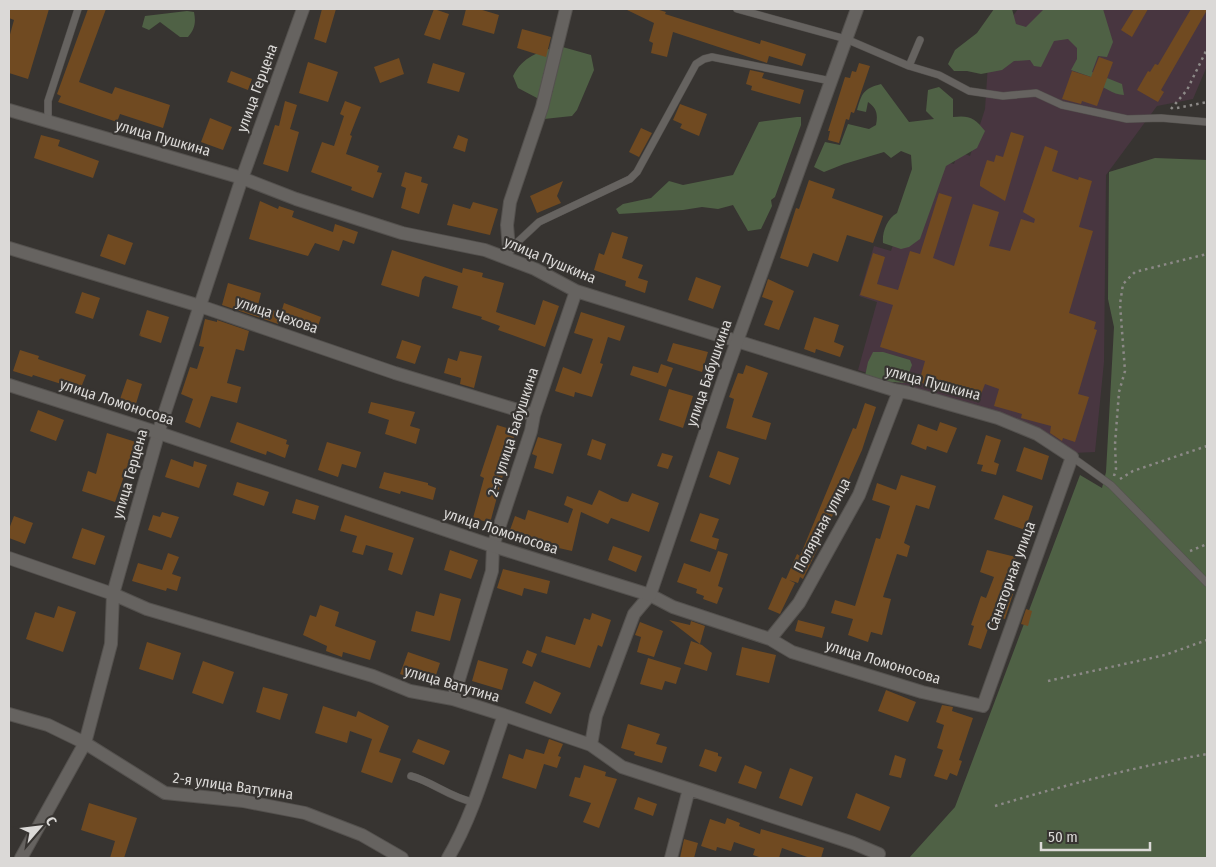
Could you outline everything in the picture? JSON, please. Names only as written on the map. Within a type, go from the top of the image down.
[{"type":"street","name":"улица Герцена","points":[[21,858],[86,743],[111,644],[113,594],[159,433],[242,178],[303,9]]},
{"type":"street","points":[[508,253],[507,225],[510,202],[542,107],[566,9]]},
{"type":"street","name":"улица Бабушкина","points":[[591,745],[596,716],[634,614],[650,595],[737,340],[857,9]]},
{"type":"street","name":"улица Пушкина","points":[[9,110],[242,178],[296,199],[402,233],[508,253],[576,291],[899,391],[998,418],[1037,434],[1072,457]]},
{"type":"street","name":"улица Чехова","points":[[9,248],[200,306],[394,373],[534,415]]},
{"type":"street","name":"2-я улица Бабушкина","points":[[453,699],[492,571],[493,546],[531,431],[534,415],[576,291]]},
{"type":"street","name":"улица Ломоносова","points":[[9,385],[159,433],[493,546],[650,595],[673,607],[770,639],[792,652],[922,692],[983,706]]},
{"type":"street","name":"Полярная улица","points":[[770,639],[799,603],[859,495],[899,391]]},
{"type":"street","name":"Санаторная улица","points":[[983,706],[1072,457]]},
{"type":"street","name":"улица Ватутина","points":[[9,558],[113,594],[147,609],[373,676],[410,691],[453,699],[591,745],[622,767],[853,843],[879,854]]},
{"type":"street","name":"2-я улица Ватутина","points":[[9,714],[48,725],[86,743],[165,793],[243,801],[305,813],[362,835],[402,858]]},
{"type":"street","points":[[448,858],[467,826],[473,802],[504,716]]},
{"type":"street","points":[[671,858],[689,789]]},
{"type":"lane","points":[[48,121],[48,101],[78,9]]},
{"type":"lane","points":[[737,9],[846,39],[909,66],[939,75],[970,90],[1003,96],[1036,93],[1062,105],[1127,119],[1161,118],[1207,122]]},
{"type":"lane","points":[[909,66],[920,40]]},
{"type":"lane","points":[[508,253],[539,222],[630,179],[637,172],[696,64],[704,58],[712,57],[831,81]]},
{"type":"lane","points":[[1072,457],[1111,485],[1207,583]]},
{"type":"lane","points":[[411,776],[424,780],[457,798],[473,802]]},
{"type":"path","points":[[1207,49],[1187,90],[1176,106],[1169,110],[1207,102]]},
{"type":"path","points":[[1111,485],[1116,468],[1115,444],[1119,392],[1125,371],[1120,304],[1123,284],[1135,272],[1207,254]]},
{"type":"path","points":[[1111,485],[1133,471],[1207,446]]},
{"type":"path","points":[[1180,555],[1207,544]]},
{"type":"path","points":[[1048,681],[1164,655],[1207,640]]},
{"type":"path","points":[[995,806],[1088,778],[1207,754]]},
{"type":"shaded area","points":[[1018,9],[1207,9],[1207,66],[1193,99],[1157,106],[1106,175],[1104,362],[1095,452],[1073,453],[1030,426],[858,370],[877,302],[859,296],[874,246],[891,251],[896,236],[940,160],[954,164],[958,151],[970,156],[985,109],[989,49]]},
{"type":"green space","points":[[994,9],[1012,9],[1016,24],[1026,27],[1044,9],[1103,9],[1113,42],[1107,57],[1098,56],[1092,72],[1122,84],[1124,95],[1112,92],[1090,81],[1091,77],[1071,70],[1077,59],[1077,48],[1068,39],[1054,41],[1041,67],[1034,66],[1030,60],[1014,61],[1002,70],[981,74],[954,71],[948,64],[955,50],[977,33]]},
{"type":"green space","points":[[187,11],[194,12],[195,19],[194,28],[188,37],[180,37],[160,22],[149,30],[142,27],[145,16]]},
{"type":"green space","points":[[559,46],[591,55],[594,70],[577,110],[572,116],[544,119],[537,98],[518,88],[513,76],[527,59]]},
{"type":"green space","points":[[881,84],[909,122],[934,119],[926,111],[928,90],[939,87],[953,99],[953,117],[971,118],[985,131],[977,148],[946,166],[920,239],[909,247],[901,249],[883,243],[883,235],[888,222],[897,213],[912,169],[911,155],[901,151],[891,158],[884,152],[824,172],[814,167],[825,142],[840,145],[848,124],[869,129],[876,125],[876,112],[871,104],[868,102],[866,112],[857,110],[864,93],[870,88]]},
{"type":"green space","points":[[801,117],[801,125],[775,197],[771,200],[772,206],[761,229],[748,231],[733,205],[718,209],[702,207],[619,214],[616,209],[623,204],[651,198],[669,181],[683,185],[733,175],[759,122]]},
{"type":"green space","points":[[1155,158],[1207,160],[1207,858],[909,858],[955,807],[1080,475],[1102,488],[1106,472],[1114,327],[1108,299],[1109,172]]},
{"type":"green space","points":[[873,352],[883,352],[910,360],[912,365],[905,383],[879,381],[865,376],[868,362]]},
{"type":"building","points":[[9,9],[49,9],[28,79],[9,73],[9,38],[14,20],[9,18]]},
{"type":"building","points":[[88,9],[106,9],[79,82],[112,94],[115,87],[170,105],[163,128],[120,114],[117,122],[58,102],[61,96],[57,94]]},
{"type":"building","points":[[322,9],[336,9],[326,43],[314,39]]},
{"type":"building","points":[[434,9],[449,14],[440,40],[424,35]]},
{"type":"building","points":[[466,9],[479,9],[499,15],[494,34],[462,25]]},
{"type":"building","points":[[625,9],[656,9],[666,12],[665,14],[760,44],[761,40],[806,54],[802,66],[769,56],[767,63],[673,32],[667,57],[651,53],[653,43],[649,41],[654,23]]},
{"type":"building","points":[[1134,9],[1148,9],[1132,37],[1121,30]]},
{"type":"building","points":[[1191,9],[1207,10],[1161,90],[1164,92],[1158,102],[1137,90],[1148,71],[1150,72],[1155,64],[1158,65]]},
{"type":"building","points":[[522,29],[551,37],[546,57],[517,48]]},
{"type":"building","points":[[1099,57],[1113,62],[1097,106],[1082,101],[1081,104],[1062,99],[1072,71],[1091,77]]},
{"type":"building","points":[[399,58],[404,74],[380,83],[374,67]]},
{"type":"building","points":[[308,62],[338,72],[328,102],[299,93]]},
{"type":"building","points":[[433,63],[465,73],[459,92],[427,83]]},
{"type":"building","points":[[859,63],[870,66],[854,113],[851,112],[849,120],[846,119],[839,143],[828,140],[830,131],[828,131],[845,77],[850,78],[852,71],[856,72]]},
{"type":"building","points":[[750,70],[764,73],[762,78],[804,90],[800,104],[751,90],[752,86],[746,84]]},
{"type":"building","points":[[231,71],[252,79],[248,90],[227,82]]},
{"type":"building","points":[[285,101],[297,105],[290,129],[299,132],[288,172],[263,164],[275,125],[279,126]]},
{"type":"building","points":[[345,101],[361,107],[350,135],[352,136],[346,154],[379,166],[377,172],[382,173],[373,198],[351,190],[352,187],[311,172],[322,142],[334,146],[344,116],[340,114]]},
{"type":"building","points":[[680,104],[707,114],[699,136],[680,128],[682,124],[673,120]]},
{"type":"building","points":[[210,118],[232,127],[223,150],[201,142]]},
{"type":"building","points":[[641,128],[652,133],[639,157],[629,152]]},
{"type":"building","points":[[1011,132],[1024,136],[1005,201],[980,186],[980,182],[987,160],[994,162],[996,155],[1003,157]]},
{"type":"building","points":[[41,135],[60,140],[58,146],[99,161],[93,178],[34,158]]},
{"type":"building","points":[[458,135],[468,139],[465,152],[453,148]]},
{"type":"building","points":[[1045,146],[1058,151],[1052,171],[1078,180],[1079,177],[1092,181],[1079,227],[1093,231],[1069,313],[1096,322],[1094,329],[1097,330],[1078,394],[1089,397],[1075,442],[1063,438],[1062,441],[1050,433],[1051,426],[1021,418],[1022,414],[994,406],[999,389],[985,384],[978,402],[919,382],[925,361],[880,347],[893,305],[860,295],[873,253],[885,257],[877,284],[898,290],[910,251],[920,254],[939,193],[952,197],[933,258],[954,266],[973,204],[999,212],[989,246],[1010,251],[1021,219],[1034,223],[1035,219],[1023,212]]},
{"type":"building","points":[[405,172],[422,177],[421,182],[428,184],[419,214],[401,208],[406,188],[401,186]]},
{"type":"building","points":[[809,180],[835,189],[832,198],[883,216],[873,243],[847,235],[838,262],[813,253],[808,267],[780,258],[796,208],[799,209]]},
{"type":"building","points":[[563,181],[557,196],[561,203],[537,213],[530,196]]},
{"type":"building","points":[[260,201],[278,209],[279,206],[294,211],[292,217],[333,232],[335,224],[358,232],[354,244],[343,240],[339,251],[315,243],[308,256],[249,239]]},
{"type":"building","points":[[473,202],[498,209],[490,235],[447,225],[453,204],[470,209]]},
{"type":"building","points":[[612,232],[628,237],[622,258],[643,265],[638,278],[648,281],[645,293],[625,286],[626,281],[594,270],[599,253],[604,255]]},
{"type":"building","points":[[108,234],[133,243],[125,265],[100,256]]},
{"type":"building","points":[[392,250],[462,273],[463,268],[483,273],[482,277],[504,283],[496,312],[535,325],[543,300],[559,306],[545,347],[498,330],[500,326],[481,319],[482,317],[452,308],[458,286],[425,276],[422,280],[419,297],[381,285]]},
{"type":"building","points":[[696,277],[721,286],[713,309],[688,300]]},
{"type":"building","points":[[768,279],[794,291],[779,330],[764,325],[773,301],[762,297]]},
{"type":"building","points":[[228,283],[261,293],[258,305],[281,313],[284,303],[321,317],[316,332],[280,318],[278,324],[222,305]]},
{"type":"building","points":[[82,292],[100,298],[93,319],[75,313]]},
{"type":"building","points":[[147,310],[169,317],[161,343],[140,336],[141,334],[139,336]]},
{"type":"building","points":[[581,312],[625,326],[620,341],[608,337],[600,363],[603,364],[592,397],[575,392],[574,397],[555,391],[563,367],[581,374],[593,339],[574,333]]},
{"type":"building","points":[[814,317],[839,325],[834,342],[844,346],[840,357],[816,349],[815,353],[804,349]]},
{"type":"building","points":[[205,319],[217,322],[217,320],[249,331],[244,351],[236,349],[227,383],[241,387],[237,403],[211,396],[200,428],[185,422],[193,399],[181,394],[190,367],[197,369],[204,347],[199,346]]},
{"type":"building","points":[[402,340],[421,346],[415,364],[396,358]]},
{"type":"building","points":[[673,343],[708,352],[702,372],[667,361]]},
{"type":"building","points":[[20,350],[39,356],[38,359],[86,375],[80,390],[33,375],[32,377],[13,371]]},
{"type":"building","points":[[460,351],[482,356],[474,388],[460,384],[461,378],[444,373],[448,358],[457,361]]},
{"type":"building","points":[[661,364],[673,368],[666,387],[630,375],[633,366],[658,373]]},
{"type":"building","points":[[746,365],[768,373],[752,417],[771,423],[766,440],[726,428],[734,399],[729,397],[738,373],[743,374]]},
{"type":"building","points":[[127,379],[142,384],[135,407],[119,402]]},
{"type":"building","points":[[669,389],[693,396],[683,428],[659,420]]},
{"type":"building","points":[[371,402],[415,412],[410,426],[420,429],[416,444],[385,434],[389,420],[368,413]]},
{"type":"building","points":[[865,403],[876,407],[862,450],[818,548],[803,579],[800,577],[798,583],[789,580],[795,583],[780,614],[768,609],[782,577],[786,579],[797,554],[800,556],[853,428],[856,429]]},
{"type":"building","points":[[38,410],[64,420],[56,441],[30,431]]},
{"type":"building","points":[[237,422],[287,440],[286,444],[289,445],[285,458],[267,451],[266,455],[230,442]]},
{"type":"building","points":[[940,422],[957,428],[947,453],[927,446],[926,450],[911,444],[918,424],[937,431]]},
{"type":"building","points":[[497,425],[516,431],[508,455],[512,456],[505,475],[503,475],[490,523],[473,518],[484,478],[480,476]]},
{"type":"building","points":[[107,433],[136,442],[115,502],[82,491],[88,471],[96,474]]},
{"type":"building","points":[[986,435],[1001,440],[994,462],[999,464],[996,475],[981,471],[983,465],[977,464]]},
{"type":"building","points":[[538,437],[562,444],[553,474],[534,468],[537,456],[532,454]]},
{"type":"building","points":[[592,439],[606,444],[601,460],[587,455]]},
{"type":"building","points":[[327,442],[361,452],[356,468],[342,464],[338,477],[318,470]]},
{"type":"building","points":[[1024,447],[1049,456],[1042,480],[1016,471]]},
{"type":"building","points":[[718,451],[739,458],[730,485],[709,477]]},
{"type":"building","points":[[662,453],[673,456],[668,469],[657,466]]},
{"type":"building","points":[[171,459],[193,467],[194,461],[207,465],[199,488],[165,477]]},
{"type":"building","points":[[384,472],[428,483],[428,485],[436,488],[433,500],[401,491],[400,494],[379,488]]},
{"type":"building","points":[[901,475],[936,486],[929,509],[916,505],[904,543],[910,546],[907,557],[897,554],[883,597],[891,599],[882,635],[871,632],[868,642],[848,635],[853,619],[831,613],[835,600],[855,606],[876,538],[880,539],[890,506],[872,500],[877,483],[896,490]]},
{"type":"building","points":[[237,482],[269,492],[264,506],[233,495]]},
{"type":"building","points":[[599,490],[622,501],[628,502],[632,493],[659,503],[649,532],[611,518],[608,524],[581,512],[572,551],[541,544],[542,540],[510,530],[515,516],[525,520],[528,510],[568,523],[573,509],[564,505],[567,496],[592,505]]},
{"type":"building","points":[[1003,495],[1033,506],[1025,530],[994,519]]},
{"type":"building","points":[[296,499],[319,506],[315,520],[292,513]]},
{"type":"building","points":[[162,512],[179,517],[171,538],[148,530],[153,515],[160,517]]},
{"type":"building","points":[[700,513],[719,519],[712,537],[719,539],[716,550],[690,541]]},
{"type":"building","points":[[345,515],[414,538],[402,575],[388,570],[393,553],[366,545],[363,555],[352,552],[357,536],[340,531]]},
{"type":"building","points":[[14,516],[33,523],[25,544],[9,538],[9,529]]},
{"type":"building","points":[[82,528],[105,536],[95,565],[72,558]]},
{"type":"building","points":[[613,546],[642,556],[636,572],[608,560]]},
{"type":"building","points":[[450,550],[478,560],[471,579],[444,570]]},
{"type":"building","points":[[987,550],[1016,557],[1004,591],[1013,594],[1005,619],[996,616],[993,625],[990,623],[981,649],[968,645],[974,626],[971,625],[981,596],[986,598],[994,577],[980,572]]},
{"type":"building","points":[[718,551],[728,554],[718,586],[723,588],[717,604],[703,599],[704,596],[696,593],[697,589],[677,582],[684,563],[710,572]]},
{"type":"building","points":[[168,553],[179,557],[172,574],[181,577],[177,591],[167,588],[166,591],[132,581],[138,563],[162,570]]},
{"type":"building","points":[[503,569],[550,581],[547,594],[524,588],[522,596],[497,588]]},
{"type":"building","points":[[440,593],[461,599],[450,641],[411,631],[416,611],[434,616]]},
{"type":"building","points":[[320,605],[339,612],[335,626],[376,641],[370,660],[343,652],[342,657],[326,651],[327,646],[303,635],[310,615],[316,617]]},
{"type":"building","points":[[58,606],[76,612],[63,652],[26,639],[35,612],[54,618]]},
{"type":"building","points":[[1026,609],[1032,611],[1028,626],[1021,624]]},
{"type":"building","points":[[592,613],[611,620],[602,647],[598,645],[590,668],[541,652],[546,636],[575,645],[584,618],[590,620]]},
{"type":"building","points":[[669,620],[690,625],[691,621],[705,626],[700,644]]},
{"type":"building","points":[[798,620],[825,627],[822,638],[795,631]]},
{"type":"building","points":[[640,622],[663,631],[654,657],[637,652],[641,637],[635,635]]},
{"type":"building","points":[[691,641],[702,645],[712,653],[707,671],[684,664]]},
{"type":"building","points":[[147,642],[181,653],[173,680],[139,669]]},
{"type":"building","points":[[742,647],[776,655],[769,683],[736,675]]},
{"type":"building","points":[[527,650],[537,654],[532,667],[522,663]]},
{"type":"building","points":[[408,652],[440,663],[435,678],[421,673],[418,680],[400,674]]},
{"type":"building","points":[[648,658],[681,668],[676,684],[665,681],[662,690],[640,684]]},
{"type":"building","points":[[478,660],[508,669],[502,690],[472,681]]},
{"type":"building","points":[[203,661],[234,672],[223,704],[192,693]]},
{"type":"building","points":[[534,681],[561,693],[551,714],[525,703]]},
{"type":"building","points":[[263,687],[288,694],[280,720],[256,712]]},
{"type":"building","points":[[886,690],[916,702],[908,722],[878,711]]},
{"type":"building","points":[[942,705],[953,707],[952,711],[973,718],[959,760],[962,761],[957,776],[950,773],[947,780],[934,776],[943,750],[937,748],[944,725],[936,722]]},
{"type":"building","points":[[323,706],[356,717],[358,711],[389,726],[379,752],[401,759],[392,783],[361,772],[372,739],[350,731],[347,743],[315,733]]},
{"type":"building","points":[[628,724],[660,734],[656,744],[667,747],[662,763],[634,755],[635,752],[621,748]]},
{"type":"building","points":[[418,739],[450,751],[444,765],[412,752]]},
{"type":"building","points":[[549,739],[563,744],[558,756],[561,757],[557,768],[544,764],[536,789],[502,778],[509,754],[523,759],[526,749],[544,754]]},
{"type":"building","points":[[705,749],[718,753],[718,756],[722,757],[716,772],[699,766]]},
{"type":"building","points":[[895,755],[906,759],[901,778],[889,775]]},
{"type":"building","points":[[584,765],[606,772],[605,776],[617,779],[599,828],[583,822],[591,803],[569,796],[575,777],[580,778]]},
{"type":"building","points":[[745,765],[762,772],[756,789],[738,783]]},
{"type":"building","points":[[790,768],[813,777],[802,806],[779,798]]},
{"type":"building","points":[[856,793],[890,807],[880,831],[847,818]]},
{"type":"building","points":[[638,797],[657,804],[653,816],[634,809]]},
{"type":"building","points":[[89,803],[137,818],[124,858],[110,858],[115,841],[81,830]]},
{"type":"building","points":[[727,818],[740,823],[739,826],[760,834],[761,829],[824,848],[821,858],[810,858],[782,848],[779,858],[762,858],[753,855],[755,849],[734,842],[731,851],[717,847],[716,851],[701,846],[710,819],[725,824]]},
{"type":"building","points":[[684,839],[698,843],[694,858],[680,858]]}]
